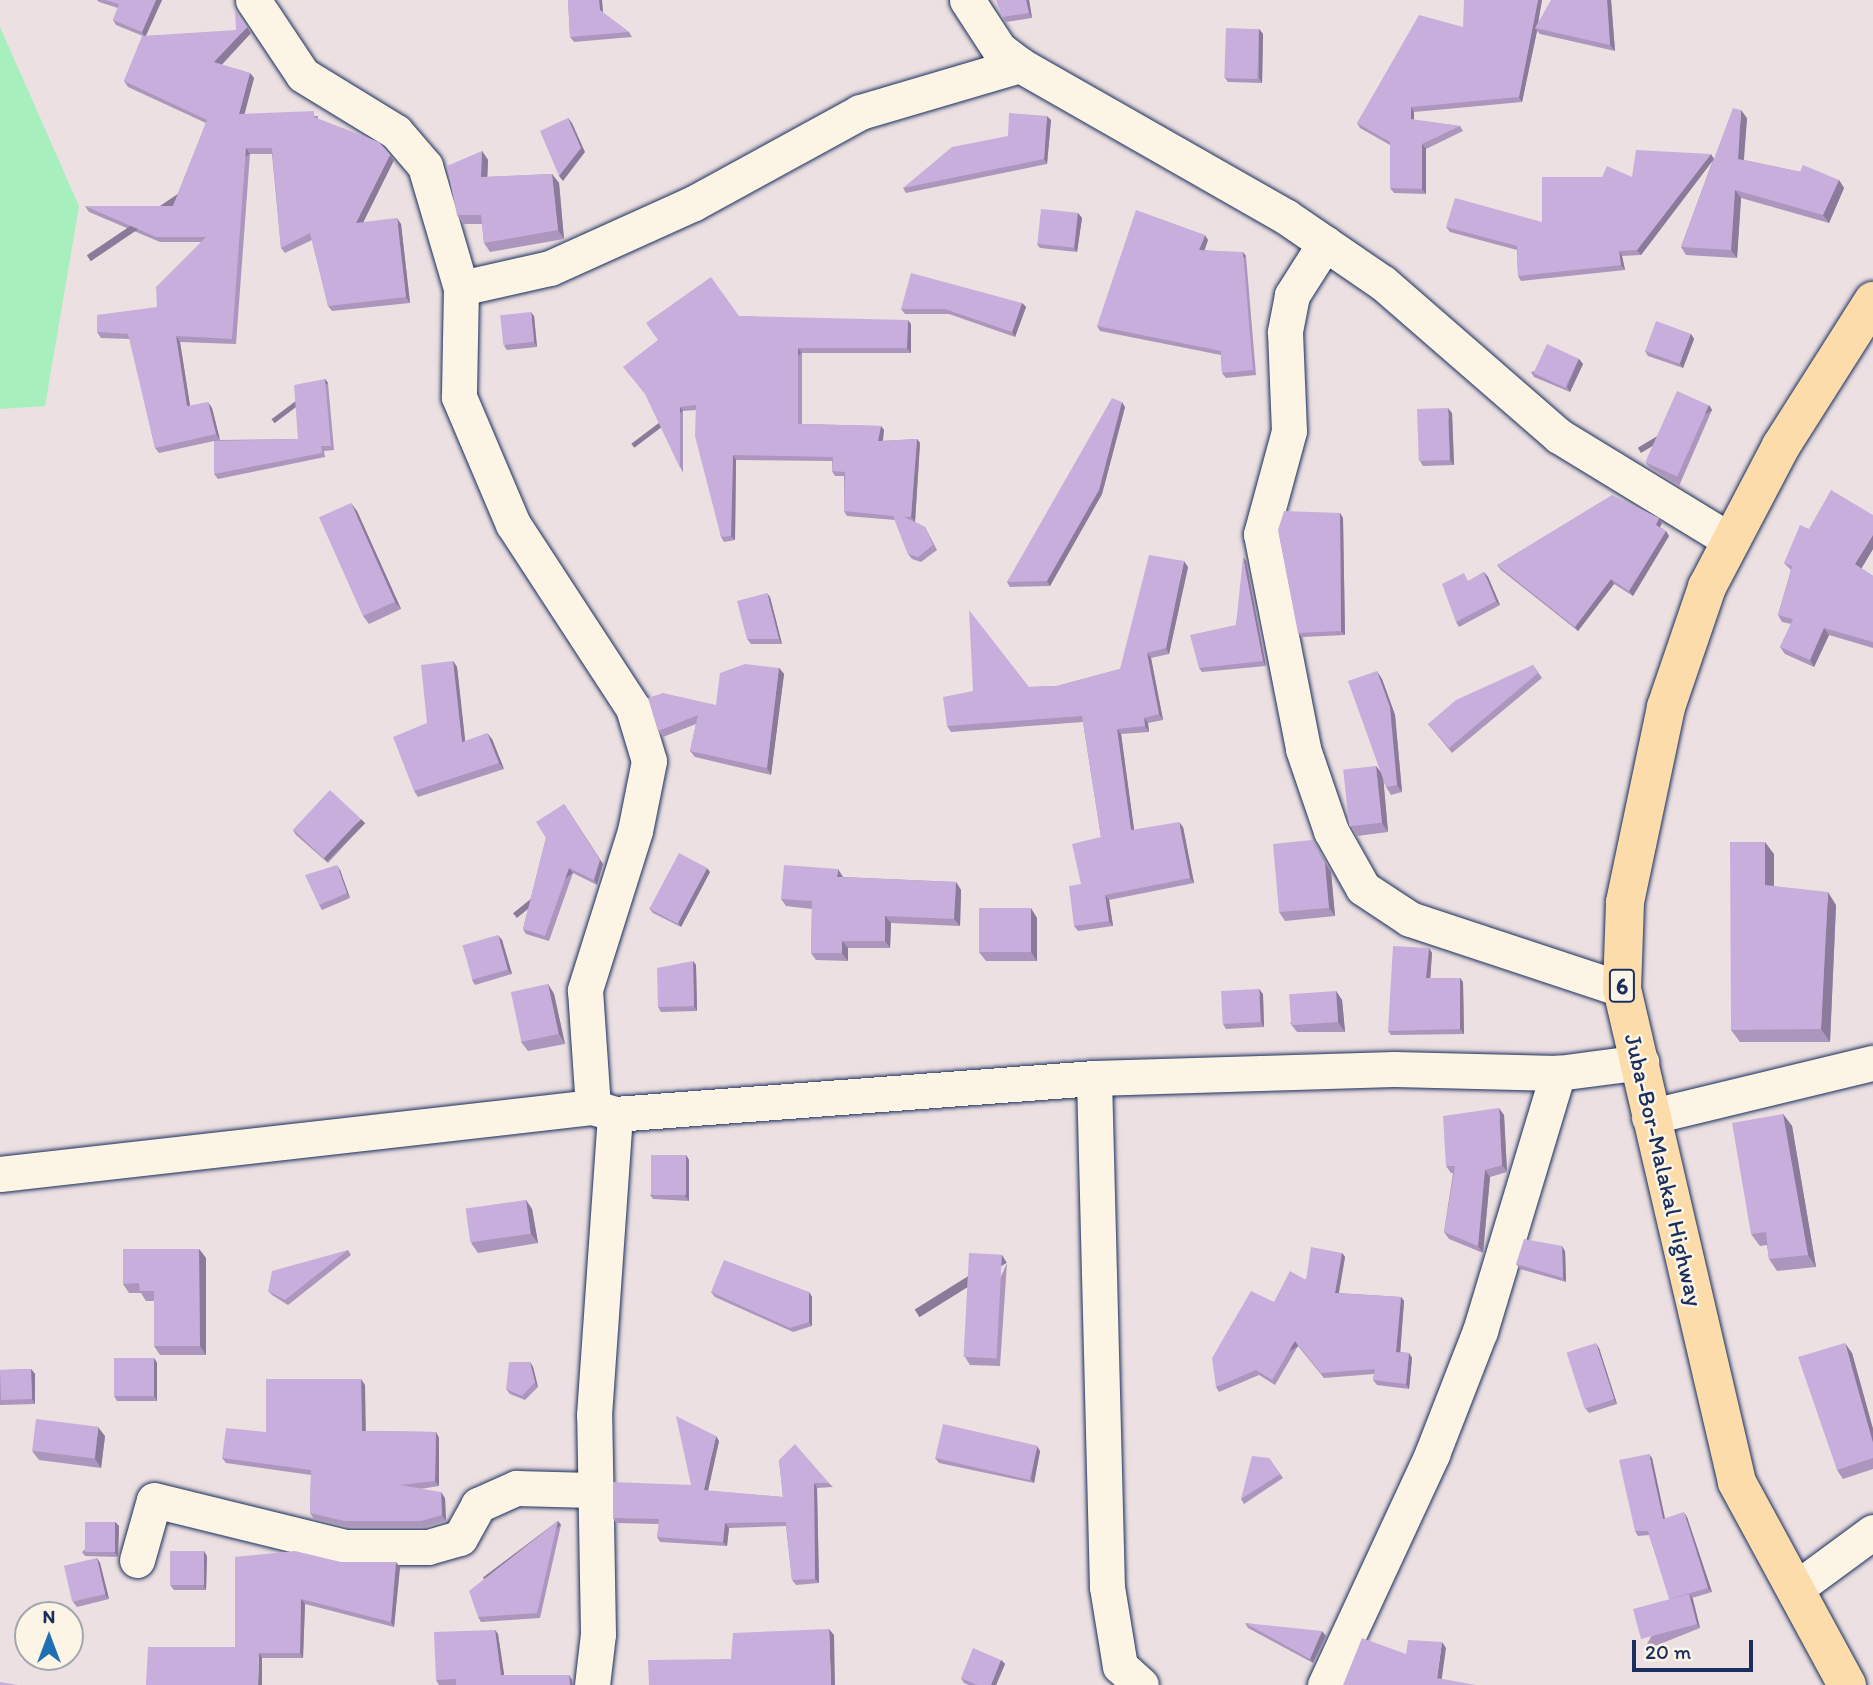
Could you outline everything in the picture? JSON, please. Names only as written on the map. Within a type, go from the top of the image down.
[{"type":"main road","name":"Juba-Bor-Malakal Highway","points":[[1847,1685],[1798,1587],[1737,1482],[1649,1118],[1641,1062],[1622,989],[1625,902],[1666,706],[1707,587],[1781,446],[1873,300]]},
{"type":"street","points":[[253,0],[303,75],[396,132],[425,166],[461,288],[459,397],[513,524],[632,708],[649,761],[635,831],[585,990],[604,1111],[592,1490],[598,1634],[592,1685]]},
{"type":"street","points":[[967,0],[999,49],[1020,65],[1325,243],[1384,283],[1559,436],[1731,541]]},
{"type":"street","points":[[461,288],[562,262],[694,203],[860,112],[1020,65]]},
{"type":"street","points":[[1325,243],[1292,295],[1285,332],[1289,431],[1261,534],[1303,748],[1331,831],[1363,888],[1410,919],[1622,989]]},
{"type":"street","points":[[0,1174],[604,1111],[1094,1077],[1394,1069],[1558,1073],[1641,1062]]},
{"type":"street","points":[[1649,1118],[1873,1063]]},
{"type":"street","points":[[1325,1685],[1432,1454],[1476,1344],[1558,1073]]},
{"type":"street","points":[[1094,1077],[1107,1587],[1120,1666],[1141,1685]]},
{"type":"street","points":[[137,1560],[153,1500],[345,1547],[428,1547],[460,1538],[478,1505],[516,1488],[592,1490]]},
{"type":"street","points":[[1798,1587],[1873,1532]]},
{"type":"green space","points":[[0,27],[79,206],[45,406],[0,409]]},
{"type":"building","points":[[105,0],[156,0],[142,32],[113,20],[119,4]]},
{"type":"building","points":[[568,0],[599,0],[600,10],[629,32],[570,37]]},
{"type":"building","points":[[996,0],[1026,0],[1029,13],[1002,17]]},
{"type":"building","points":[[1464,0],[1538,0],[1519,97],[1411,107],[1411,119],[1460,126],[1422,144],[1422,189],[1390,188],[1390,142],[1357,123],[1419,15],[1463,27]]},
{"type":"building","points":[[1551,0],[1607,0],[1610,45],[1535,28]]},
{"type":"building","points":[[235,10],[247,27],[214,62],[250,73],[239,114],[314,111],[314,117],[379,142],[390,155],[356,223],[397,218],[406,297],[328,306],[310,233],[281,248],[272,148],[246,148],[232,339],[176,336],[187,406],[208,402],[216,434],[155,448],[128,334],[97,332],[97,315],[157,307],[156,287],[206,237],[156,237],[85,206],[173,206],[207,120],[124,81],[142,36],[236,30]]},
{"type":"building","points":[[1226,28],[1259,29],[1257,79],[1224,78]]},
{"type":"building","points":[[1733,108],[1741,110],[1738,159],[1800,172],[1803,165],[1839,180],[1823,215],[1735,190],[1731,250],[1681,247]]},
{"type":"building","points":[[1009,113],[1047,116],[1044,159],[903,188],[952,147],[1008,136]]},
{"type":"building","points":[[568,118],[581,148],[559,176],[540,131]]},
{"type":"building","points":[[1636,150],[1711,154],[1637,250],[1619,251],[1621,265],[1518,276],[1517,246],[1446,227],[1455,198],[1542,222],[1542,177],[1602,177],[1607,166],[1632,177]]},
{"type":"building","points":[[482,151],[481,177],[552,174],[558,230],[484,243],[481,215],[457,215],[447,166]]},
{"type":"building","points":[[1041,209],[1078,213],[1074,248],[1037,244]]},
{"type":"building","points":[[1136,210],[1205,235],[1199,250],[1243,252],[1253,370],[1222,373],[1221,351],[1097,326]]},
{"type":"building","points":[[911,273],[1022,303],[1012,332],[945,309],[901,309]]},
{"type":"building","points":[[711,277],[739,316],[908,320],[907,348],[798,348],[798,424],[881,426],[878,441],[917,439],[911,517],[904,517],[925,527],[933,545],[918,557],[908,554],[893,516],[844,511],[845,472],[832,471],[833,457],[733,455],[731,536],[721,537],[695,436],[696,405],[680,407],[680,468],[645,394],[623,367],[658,340],[646,323]]},
{"type":"building","points":[[531,312],[534,342],[503,345],[500,315]]},
{"type":"building","points":[[1656,321],[1691,334],[1680,364],[1645,351]]},
{"type":"building","points":[[1547,344],[1579,359],[1565,388],[1533,373]]},
{"type":"building","points":[[325,379],[331,446],[321,446],[322,453],[214,474],[214,441],[298,439],[294,385]]},
{"type":"building","points":[[1677,391],[1709,405],[1677,476],[1645,462]]},
{"type":"building","points":[[1112,398],[1122,402],[1099,490],[1047,581],[1007,582]]},
{"type":"building","points":[[1448,408],[1450,460],[1419,461],[1417,409]]},
{"type":"building","points":[[1831,490],[1873,515],[1873,535],[1855,564],[1873,576],[1873,642],[1824,628],[1810,660],[1780,647],[1793,619],[1778,615],[1792,566],[1784,563],[1800,525],[1809,529]]},
{"type":"building","points":[[1612,495],[1659,518],[1656,525],[1666,531],[1629,591],[1611,579],[1575,627],[1497,565]]},
{"type":"building","points":[[351,503],[395,602],[363,616],[319,517]]},
{"type":"building","points":[[1284,511],[1340,513],[1341,631],[1298,633],[1278,530]]},
{"type":"building","points":[[1149,555],[1184,561],[1166,648],[1147,653],[1159,714],[1144,718],[1145,726],[1117,729],[1131,830],[1179,822],[1190,878],[1105,895],[1109,921],[1074,926],[1069,886],[1081,884],[1072,844],[1101,837],[1082,716],[947,726],[943,697],[973,691],[969,610],[1029,687],[1057,686],[1120,669]]},
{"type":"building","points":[[1243,557],[1263,661],[1199,668],[1190,635],[1236,625]]},
{"type":"building","points":[[1484,572],[1496,601],[1456,622],[1442,584],[1464,573],[1468,581]]},
{"type":"building","points":[[767,593],[779,639],[747,639],[737,601]]},
{"type":"building","points":[[453,661],[462,742],[487,733],[499,763],[414,791],[393,737],[427,723],[421,665]]},
{"type":"building","points":[[745,664],[779,668],[767,768],[690,751],[698,715],[658,731],[648,698],[663,693],[716,705],[720,673]]},
{"type":"building","points":[[1533,665],[1538,673],[1449,748],[1428,724],[1456,700]]},
{"type":"building","points":[[1377,671],[1390,707],[1397,785],[1386,787],[1348,681]]},
{"type":"building","points":[[1376,766],[1382,823],[1349,826],[1343,769]]},
{"type":"building","points":[[330,790],[361,819],[324,858],[293,829]]},
{"type":"building","points":[[564,804],[600,860],[594,880],[569,868],[545,936],[523,929],[546,838],[536,822]]},
{"type":"building","points":[[1312,840],[1325,863],[1329,908],[1279,912],[1273,844]]},
{"type":"building","points":[[1730,842],[1765,842],[1765,885],[1828,892],[1821,1029],[1731,1030]]},
{"type":"building","points":[[679,853],[707,868],[678,924],[649,909]]},
{"type":"building","points":[[337,865],[347,893],[319,905],[305,875]]},
{"type":"building","points":[[784,865],[838,869],[837,877],[956,882],[954,919],[885,916],[885,941],[842,941],[842,953],[811,953],[812,901],[781,899]]},
{"type":"building","points":[[979,908],[1031,908],[1031,952],[979,952]]},
{"type":"building","points":[[498,935],[508,970],[472,980],[462,945]]},
{"type":"building","points":[[1393,946],[1429,948],[1426,978],[1460,978],[1460,1029],[1388,1031]]},
{"type":"building","points":[[693,961],[694,1006],[658,1007],[657,968]]},
{"type":"building","points":[[548,984],[559,1034],[521,1042],[511,992]]},
{"type":"building","points":[[1259,989],[1261,1022],[1223,1024],[1221,991]]},
{"type":"building","points":[[1336,991],[1338,1022],[1291,1025],[1289,994]]},
{"type":"building","points":[[1499,1108],[1502,1165],[1485,1170],[1478,1246],[1444,1232],[1455,1166],[1446,1166],[1443,1116]]},
{"type":"building","points":[[1783,1114],[1808,1255],[1769,1259],[1766,1232],[1751,1234],[1732,1123]]},
{"type":"building","points":[[651,1155],[686,1155],[686,1195],[651,1195]]},
{"type":"building","points":[[526,1200],[531,1234],[470,1242],[466,1208]]},
{"type":"building","points":[[1524,1239],[1562,1246],[1563,1278],[1516,1264]]},
{"type":"building","points":[[1311,1247],[1342,1253],[1335,1293],[1401,1297],[1396,1352],[1409,1353],[1406,1384],[1373,1380],[1375,1369],[1321,1373],[1295,1341],[1272,1380],[1256,1370],[1216,1387],[1212,1358],[1251,1291],[1274,1302],[1290,1271],[1306,1280]]},
{"type":"building","points":[[123,1249],[199,1249],[200,1346],[154,1346],[154,1291],[140,1291],[139,1283],[123,1284]]},
{"type":"building","points":[[348,1250],[285,1300],[268,1291],[272,1271]]},
{"type":"building","points":[[969,1253],[1002,1255],[997,1359],[964,1357]]},
{"type":"building","points":[[724,1260],[809,1292],[809,1322],[790,1328],[711,1292]]},
{"type":"building","points":[[1596,1343],[1614,1399],[1585,1409],[1567,1353]]},
{"type":"building","points":[[1845,1343],[1873,1443],[1873,1458],[1837,1470],[1798,1357]]},
{"type":"building","points":[[114,1358],[154,1358],[154,1396],[114,1396]]},
{"type":"building","points":[[509,1362],[530,1362],[535,1382],[522,1396],[506,1389]]},
{"type":"building","points":[[31,1369],[32,1399],[1,1400],[0,1370]]},
{"type":"building","points":[[266,1379],[361,1379],[362,1431],[436,1432],[435,1481],[400,1485],[441,1492],[442,1515],[421,1521],[344,1521],[310,1513],[311,1470],[222,1458],[226,1428],[266,1432]]},
{"type":"building","points":[[676,1416],[716,1436],[704,1490],[783,1497],[779,1460],[795,1444],[829,1483],[814,1483],[815,1579],[792,1580],[786,1522],[725,1523],[723,1542],[657,1537],[659,1519],[613,1518],[613,1482],[691,1485]]},
{"type":"building","points":[[36,1419],[99,1427],[95,1458],[32,1451]]},
{"type":"building","points":[[943,1424],[1038,1446],[1030,1480],[935,1458]]},
{"type":"building","points":[[1649,1454],[1663,1519],[1684,1512],[1708,1588],[1669,1599],[1648,1531],[1635,1531],[1619,1460]]},
{"type":"building","points":[[1252,1456],[1269,1458],[1280,1474],[1241,1499]]},
{"type":"building","points":[[558,1521],[537,1613],[478,1617],[469,1591]]},
{"type":"building","points":[[85,1522],[115,1522],[115,1552],[85,1552]]},
{"type":"building","points":[[170,1551],[204,1551],[204,1585],[170,1585]]},
{"type":"building","points":[[295,1551],[341,1562],[396,1562],[391,1622],[301,1599],[300,1653],[259,1653],[258,1685],[146,1685],[148,1647],[235,1647],[235,1557]]},
{"type":"building","points":[[97,1558],[105,1594],[72,1601],[64,1566]]},
{"type":"building","points":[[1689,1594],[1697,1624],[1641,1639],[1633,1609]]},
{"type":"building","points":[[1245,1623],[1322,1631],[1310,1659]]},
{"type":"building","points":[[829,1629],[831,1685],[649,1685],[648,1660],[731,1659],[733,1633]]},
{"type":"building","points":[[495,1630],[501,1675],[569,1675],[570,1685],[456,1685],[456,1679],[436,1680],[434,1632]]},
{"type":"building","points":[[1362,1638],[1406,1654],[1408,1640],[1442,1642],[1437,1678],[1476,1685],[1343,1685]]},
{"type":"building","points":[[973,1648],[1001,1660],[991,1685],[977,1685],[961,1678]]}]
